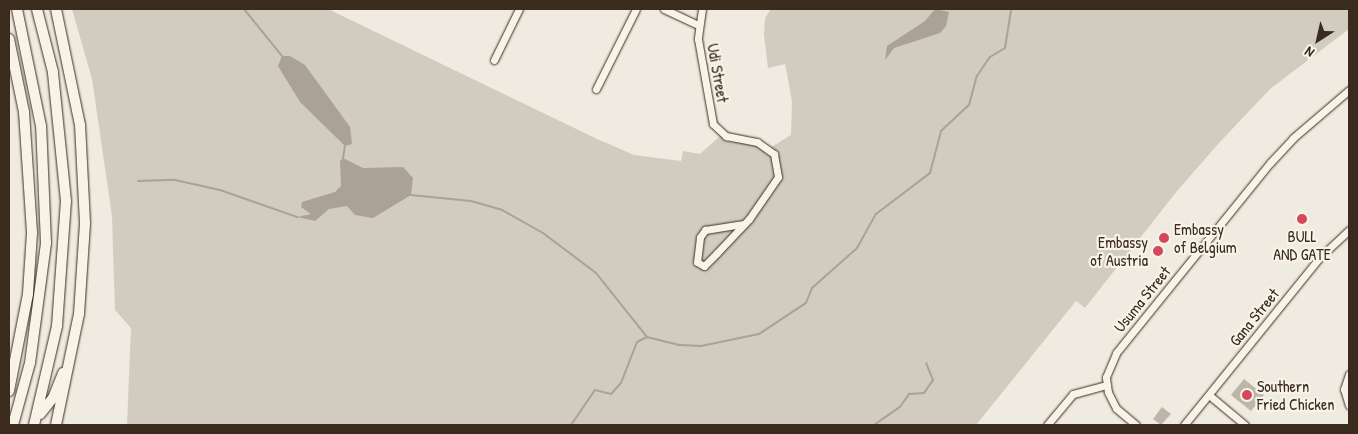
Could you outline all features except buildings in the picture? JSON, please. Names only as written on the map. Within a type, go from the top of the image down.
[{"type":"highway","points":[[14,424],[37,321],[46,206],[37,92],[17,9]]},
{"type":"highway","points":[[36,421],[57,326],[66,201],[53,72],[37,9]]},
{"type":"highway","points":[[56,9],[80,125],[85,190],[84,258],[74,343],[56,425]]},
{"type":"highway","points":[[9,38],[24,112],[32,201],[28,294],[9,390]]},
{"type":"highway","points":[[14,424],[21,384],[20,338]]},
{"type":"highway","points":[[36,421],[53,398],[74,343]]},
{"type":"street","points":[[494,60],[519,9]]},
{"type":"street","points":[[596,90],[636,9]]},
{"type":"street","points":[[664,9],[698,25]]},
{"type":"street","name":"Udi Street","points":[[702,9],[698,25],[713,124],[726,136],[757,142],[774,154],[778,178],[744,224]]},
{"type":"street","name":"Usuma Street","points":[[1106,385],[1116,353],[1270,163],[1293,138],[1349,90]]},
{"type":"street","points":[[744,224],[706,264],[697,262],[700,237],[705,230],[744,224]]},
{"type":"street","name":"Gana Street","points":[[1184,425],[1319,258],[1349,230]]},
{"type":"street","points":[[1349,374],[1344,389],[1349,405]]},
{"type":"street","points":[[1047,425],[1074,394],[1106,385],[1114,404],[1136,425]]},
{"type":"street","points":[[1209,395],[1245,425]]},
{"type":"shaded area","points":[[72,9],[328,9],[634,155],[681,161],[683,151],[700,154],[720,136],[729,142],[745,141],[765,151],[791,135],[792,101],[785,64],[768,68],[764,34],[765,18],[771,9],[1349,9],[1349,29],[1270,89],[1219,143],[1177,191],[1085,308],[1076,301],[976,425],[127,425],[131,328],[115,310],[112,216],[92,79]]},
{"type":"shaded area","points":[[935,9],[949,12],[946,26],[940,33],[894,48],[885,60],[887,46],[925,21]]},
{"type":"shaded area","points":[[282,56],[290,56],[305,65],[350,127],[352,144],[345,146],[300,102],[278,66]]},
{"type":"shaded area","points":[[343,158],[363,168],[403,167],[413,178],[411,195],[373,218],[355,215],[347,206],[329,209],[315,221],[297,217],[311,214],[301,207],[302,202],[335,192],[341,186],[340,161]]},
{"type":"waterway","points":[[244,9],[282,56]]},
{"type":"waterway","points":[[571,425],[595,390],[611,394],[621,383],[637,342],[647,337],[680,345],[701,346],[759,334],[806,303],[812,288],[857,248],[876,214],[930,173],[941,131],[969,105],[977,76],[990,57],[1005,48],[1011,9]]},
{"type":"waterway","points":[[343,158],[345,146]]},
{"type":"waterway","points":[[138,181],[175,180],[220,190],[297,217]]},
{"type":"waterway","points":[[411,195],[471,201],[502,210],[543,233],[596,273],[647,337]]},
{"type":"waterway","points":[[874,425],[900,407],[909,394],[924,393],[933,380],[926,363]]},
{"type":"place","name":"BULL AND GATE","points":[[1302,219]]},
{"type":"place","name":"Embassy of Belgium","points":[[1164,238]]},
{"type":"place","name":"Embassy of Austria","points":[[1158,251]]},
{"type":"place","name":"Southern Fried Chicken","points":[[1247,395]]}]
